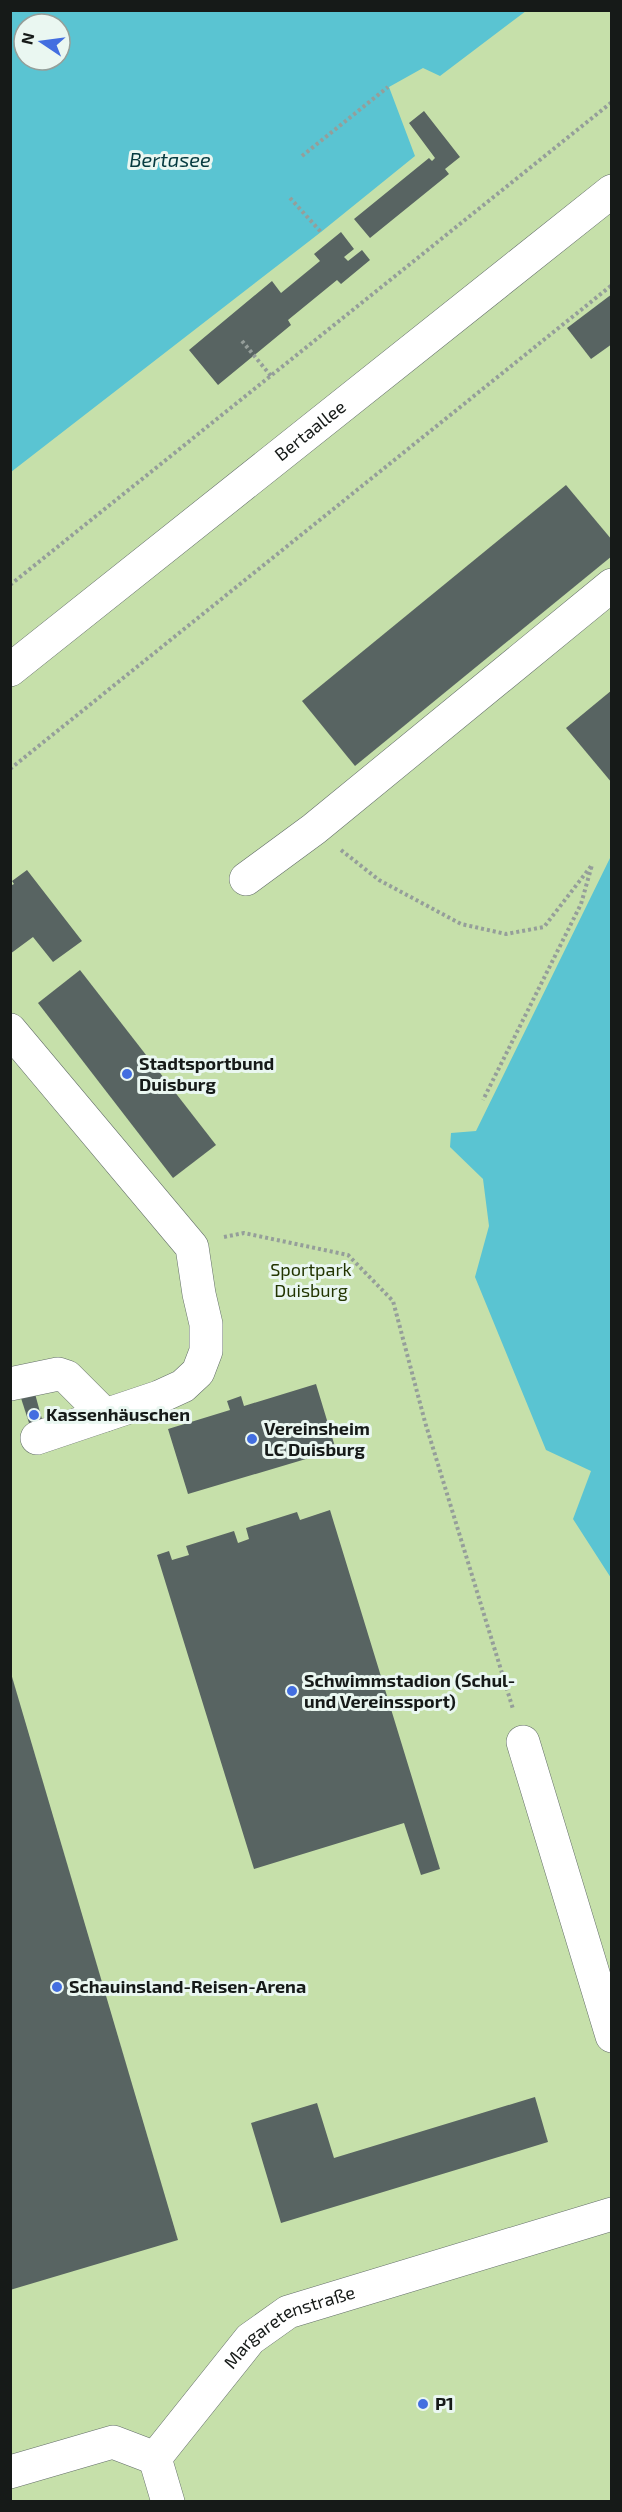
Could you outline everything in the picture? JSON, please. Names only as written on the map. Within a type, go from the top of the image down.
[{"type":"street","name":"Bertaallee","points":[[10,670],[612,191]]},
{"type":"street","points":[[246,879],[314,829],[612,585]]},
{"type":"street","points":[[10,1030],[192,1247],[206,1324],[206,1351],[198,1372],[183,1386],[37,1438]]},
{"type":"street","points":[[10,1384],[58,1374],[67,1377],[105,1415]]},
{"type":"street","points":[[523,1742],[612,2036]]},
{"type":"street","name":"Margaretenstraße","points":[[155,2457],[250,2339],[288,2312],[612,2214]]},
{"type":"street","points":[[10,2472],[112,2442],[155,2457],[168,2502]]},
{"type":"path","points":[[302,156],[388,87]]},
{"type":"path","points":[[10,585],[612,102]]},
{"type":"path","points":[[290,198],[321,232]]},
{"type":"path","points":[[10,769],[612,285]]},
{"type":"path","points":[[242,341],[271,376]]},
{"type":"path","points":[[314,829],[380,880],[461,924],[506,934],[544,927],[592,865],[581,904],[483,1100]]},
{"type":"path","points":[[177,1227],[201,1242],[244,1233],[348,1255],[393,1301],[425,1422],[523,1742]]},
{"type":"green space","name":"Sportpark Duisburg","points":[[11,11],[611,11],[611,2501],[11,2502]]},
{"type":"water","name":"Bertasee","points":[[11,10],[526,10],[440,76],[423,68],[389,87],[415,156],[321,232],[11,472]]},
{"type":"water","points":[[611,856],[611,1578],[573,1519],[591,1471],[546,1450],[475,1277],[489,1226],[483,1179],[450,1147],[451,1133],[476,1131]]},
{"type":"building","points":[[424,111],[460,157],[445,169],[449,174],[370,238],[354,219],[429,158],[432,161],[435,158],[409,123]]},
{"type":"building","points":[[341,232],[354,249],[344,257],[348,261],[362,250],[370,260],[341,284],[337,280],[288,320],[291,325],[218,385],[189,350],[272,281],[281,293],[320,261],[314,254]]},
{"type":"building","points":[[612,294],[612,344],[591,359],[567,328]]},
{"type":"building","points":[[566,485],[612,540],[612,556],[355,766],[302,701]]},
{"type":"building","points":[[612,690],[612,783],[566,728]]},
{"type":"building","points":[[27,870],[82,941],[53,962],[33,937],[10,954],[10,886],[14,884],[12,881]]},
{"type":"building","name":"Stadtsportbund Duisburg","points":[[80,970],[216,1145],[173,1178],[38,1003]]},
{"type":"building","name":"Vereinsheim LC Duisburg","points":[[316,1384],[336,1450],[188,1494],[168,1429],[230,1410],[227,1401],[241,1396],[244,1406]]},
{"type":"building","points":[[34,1390],[43,1423],[30,1426],[20,1395]]},
{"type":"building","name":"Schwimmstadion (Schul- und Vereinssport)","points":[[330,1510],[440,1869],[421,1875],[404,1823],[254,1869],[157,1555],[169,1551],[172,1560],[189,1555],[186,1546],[234,1531],[238,1543],[249,1539],[246,1528],[297,1512],[300,1520]]},
{"type":"building","name":"Schauinsland-Reisen-Arena","points":[[10,1670],[178,2240],[10,2290]]},
{"type":"building","points":[[535,2097],[548,2142],[281,2223],[251,2123],[317,2103],[334,2158]]},
{"type":"place","name":"Stadtsportbund Duisburg","points":[[127,1074]]},
{"type":"place","name":"Kassenhäuschen","points":[[34,1415]]},
{"type":"place","name":"Vereinsheim LC Duisburg","points":[[252,1439]]},
{"type":"place","name":"Schwimmstadion (Schul- und Vereinssport)","points":[[292,1691]]},
{"type":"place","name":"Schauinsland-Reisen-Arena","points":[[57,1987]]},
{"type":"place","name":"P1","points":[[423,2404]]}]
